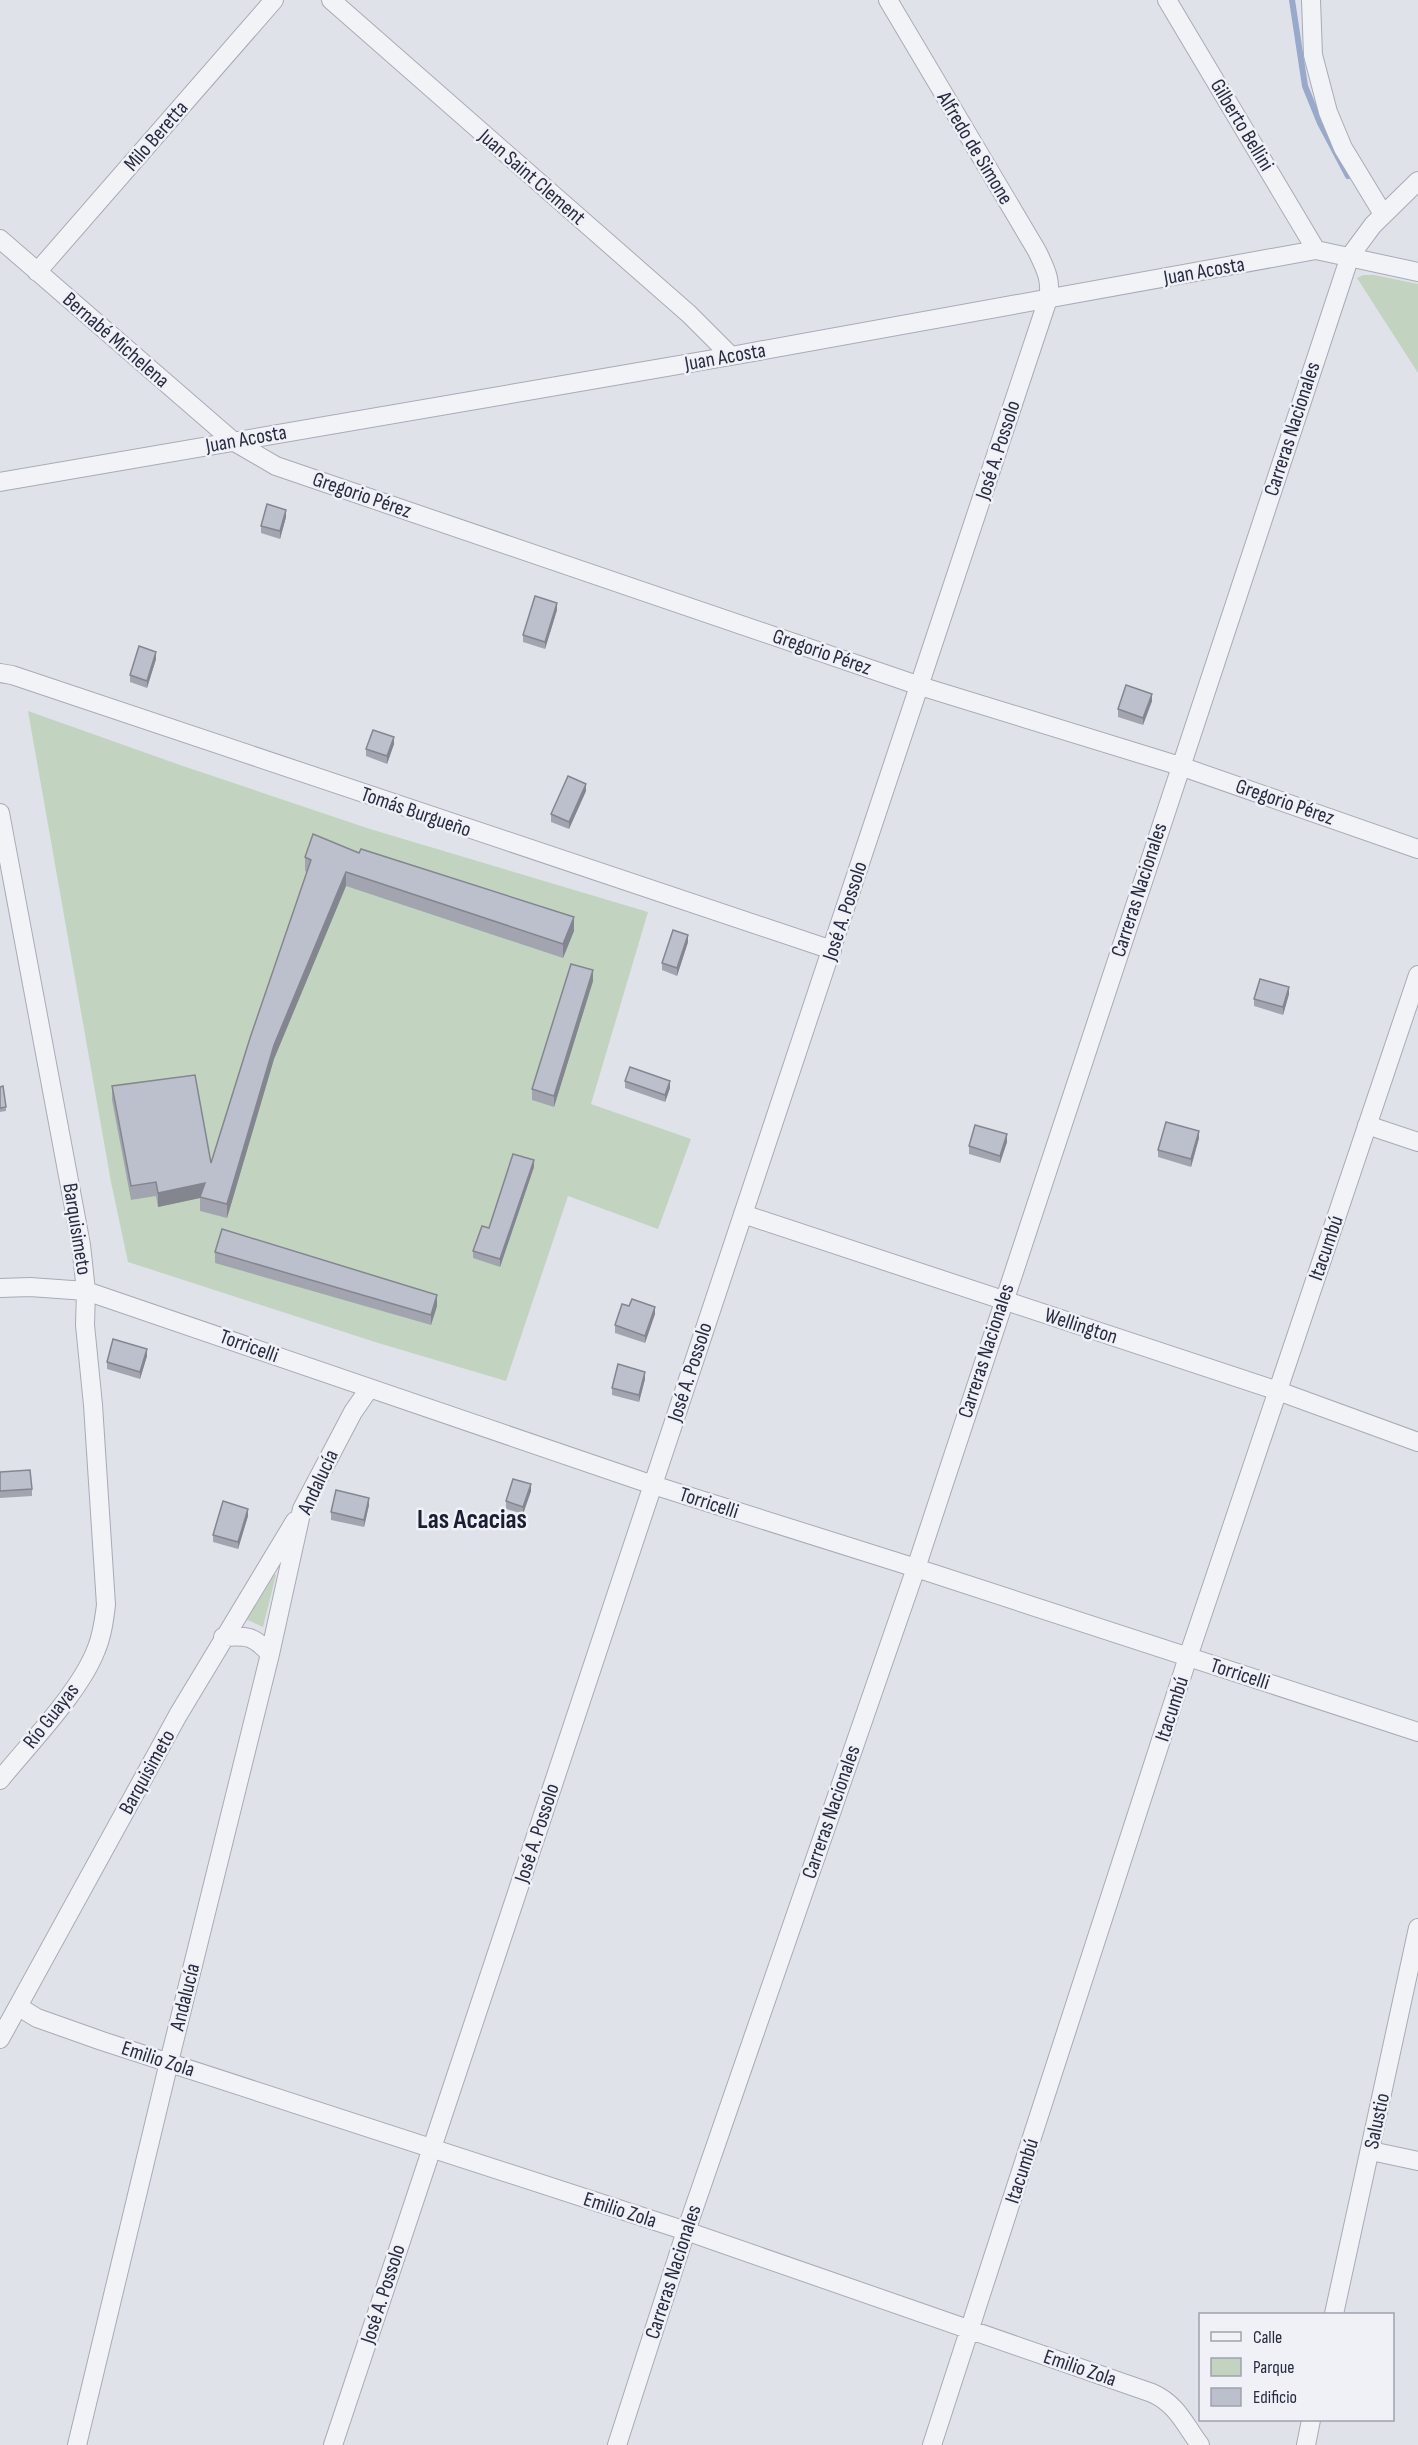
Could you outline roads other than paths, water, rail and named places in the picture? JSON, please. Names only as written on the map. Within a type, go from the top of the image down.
[{"type":"street","name":"Milo Beretta","points":[[38,272],[274,0]]},
{"type":"street","name":"Juan Saint Clement","points":[[331,0],[689,314],[731,356]]},
{"type":"street","name":"Alfredo de Simone","points":[[888,0],[1037,251],[1048,273],[1050,285],[1048,299]]},
{"type":"street","name":"Gilberto Bellini","points":[[1167,0],[1316,250]]},
{"type":"street","points":[[1311,0],[1313,55],[1328,112],[1343,148],[1383,214]]},
{"type":"street","points":[[1350,256],[1383,214],[1418,181]]},
{"type":"street","name":"Bernabé Michelena","points":[[0,239],[233,441]]},
{"type":"street","name":"Juan Acosta","points":[[0,482],[731,356],[1316,250],[1418,272]]},
{"type":"street","name":"Carreras Nacionales","points":[[617,2445],[686,2231],[915,1568],[1350,256]]},
{"type":"street","name":"José A. Possolo","points":[[333,2445],[1048,299]]},
{"type":"street","name":"Gregorio Pérez","points":[[233,441],[276,466],[920,686],[1180,766],[1418,849]]},
{"type":"street","name":"Tomás Burgueño","points":[[0,673],[12,675],[832,950]]},
{"type":"street","name":"Barquisimeto","points":[[0,813],[81,1245],[86,1291],[85,1325],[93,1405],[106,1605],[104,1626],[97,1650]]},
{"type":"street","name":"Itacumbú","points":[[932,2445],[1188,1657],[1418,975]]},
{"type":"street","points":[[1367,1125],[1418,1143]]},
{"type":"street","name":"Wellington","points":[[743,1214],[1278,1391],[1418,1442]]},
{"type":"street","name":"Torricelli","points":[[0,1288],[40,1287],[86,1291],[653,1485],[1418,1732]]},
{"type":"street","name":"Andalucía","points":[[77,2445],[270,1654],[302,1509],[353,1412],[369,1389]]},
{"type":"street","name":"Barquisimeto","points":[[0,2039],[223,1636],[302,1509]]},
{"type":"street","points":[[223,1636],[254,1638],[270,1654]]},
{"type":"street","name":"Río Guayas","points":[[0,1780],[74,1689],[97,1650]]},
{"type":"street","name":"Salustio","points":[[1334,2313],[1418,1928]]},
{"type":"street","name":"Emilio Zola","points":[[19,2007],[37,2018],[686,2231],[1161,2397],[1178,2410],[1200,2445]]},
{"type":"street","points":[[1371,2151],[1418,2161]]},
{"type":"street","points":[[1306,2445],[1311,2421]]},
{"type":"waterway","points":[[1292,0],[1305,86],[1320,123],[1348,176]]},
{"type":"district","name":"Las Acacias","points":[[472,1520]]}]
